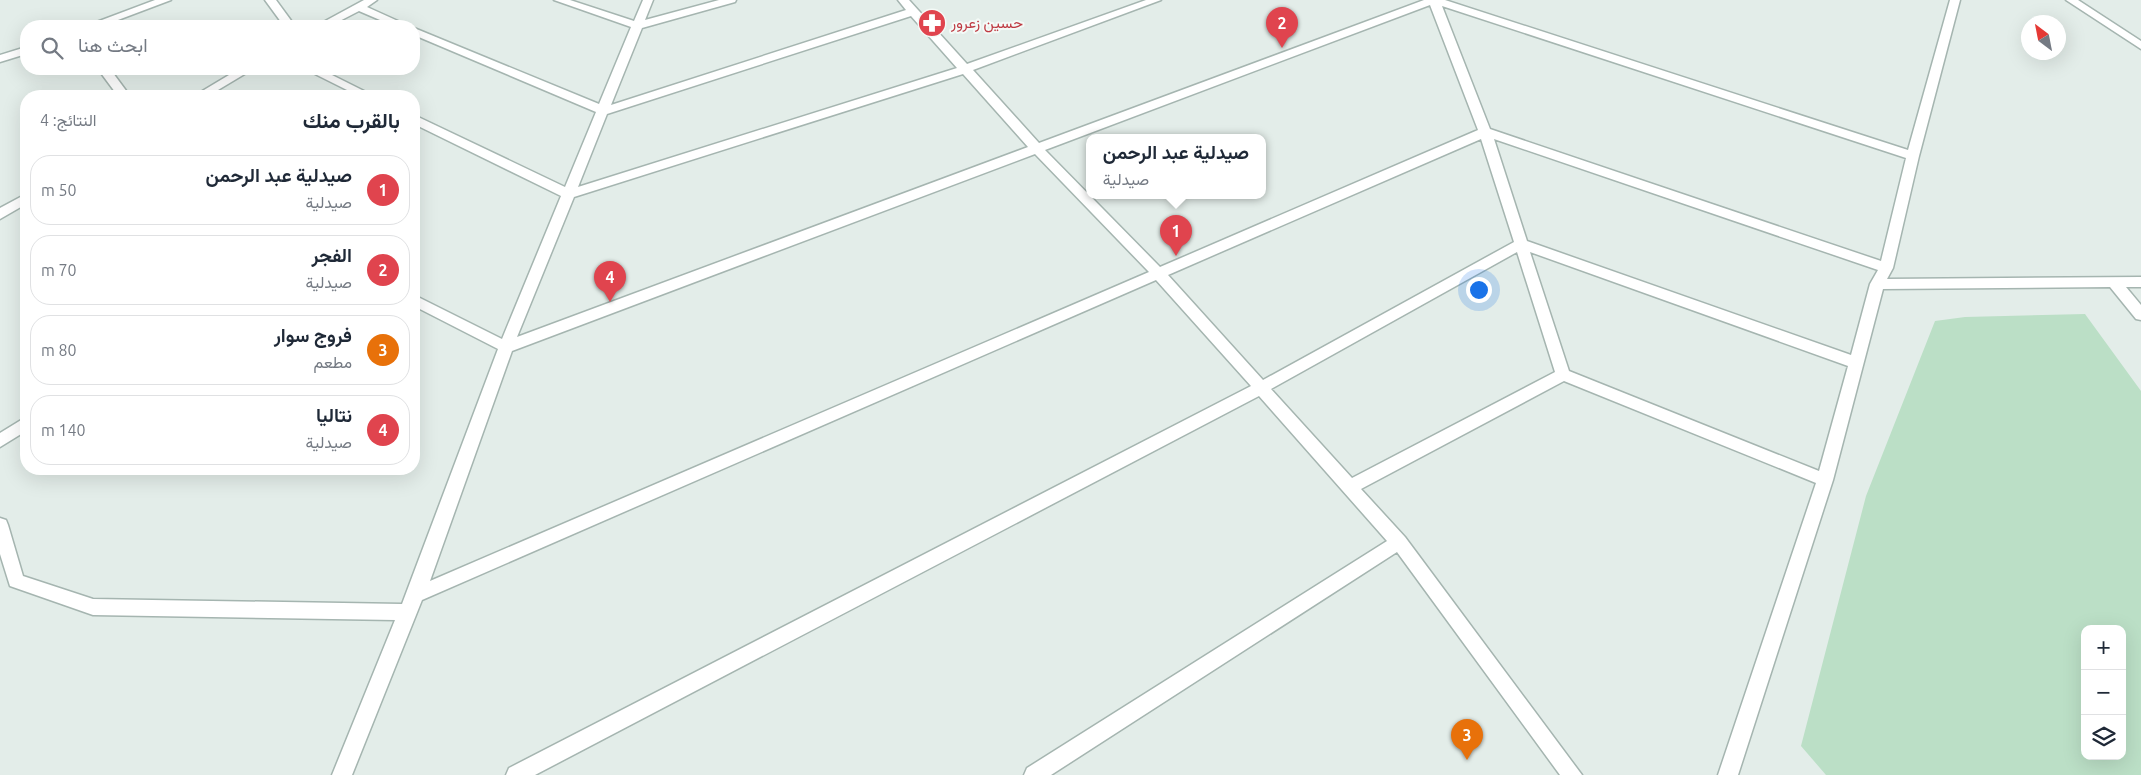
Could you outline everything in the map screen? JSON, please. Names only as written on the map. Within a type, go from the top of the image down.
[{"type":"street","points":[[109,20],[166,0]]},
{"type":"street","points":[[270,0],[285,20]]},
{"type":"street","points":[[334,20],[372,0]]},
{"type":"street","points":[[560,0],[638,26],[731,0]]},
{"type":"street","points":[[342,775],[407,612],[416,595],[506,347],[648,0]]},
{"type":"street","points":[[903,0],[1037,149],[1158,273],[1400,542],[1572,775]]},
{"type":"street","points":[[420,122],[569,194],[965,68],[1156,0]]},
{"type":"street","points":[[1434,0],[1484,132],[1563,375]]},
{"type":"street","points":[[420,303],[506,347],[1434,0],[1913,156]]},
{"type":"street","points":[[1728,775],[1825,480],[1877,284],[1886,268],[1913,156],[1955,0]]},
{"type":"street","points":[[2071,0],[2141,46]]},
{"type":"street","points":[[358,8],[388,20]]},
{"type":"street","points":[[420,34],[604,111],[914,11]]},
{"type":"street","points":[[0,59],[20,52]]},
{"type":"street","points":[[108,75],[120,90]]},
{"type":"street","points":[[211,90],[237,75]]},
{"type":"street","points":[[324,75],[355,90]]},
{"type":"street","points":[[416,595],[1484,132],[1886,268]]},
{"type":"street","points":[[0,214],[20,202]]},
{"type":"street","points":[[516,775],[1260,388],[1521,244],[1857,362]]},
{"type":"street","points":[[2114,282],[2141,316]]},
{"type":"street","points":[[1877,284],[2141,282]]},
{"type":"street","points":[[1350,487],[1563,375],[1825,480]]},
{"type":"street","points":[[0,441],[20,427]]},
{"type":"street","points":[[0,525],[16,581],[93,606],[407,612]]},
{"type":"street","points":[[1034,775],[1400,542]]},
{"type":"green space","points":[[2085,314],[2141,391],[2141,775],[1826,775],[1801,746],[1866,496],[1935,321],[1965,317]]},
{"type":"place","name":"حسين زعرور","points":[[932,23]]},
{"type":"place","name":"الفجر","points":[[1282,48]]},
{"type":"place","name":"صيدلية عبد الرحمن","points":[[1176,256]]},
{"type":"place","name":"نتاليا","points":[[610,302]]},
{"type":"place","name":"فروج سوار","points":[[1467,760]]}]
